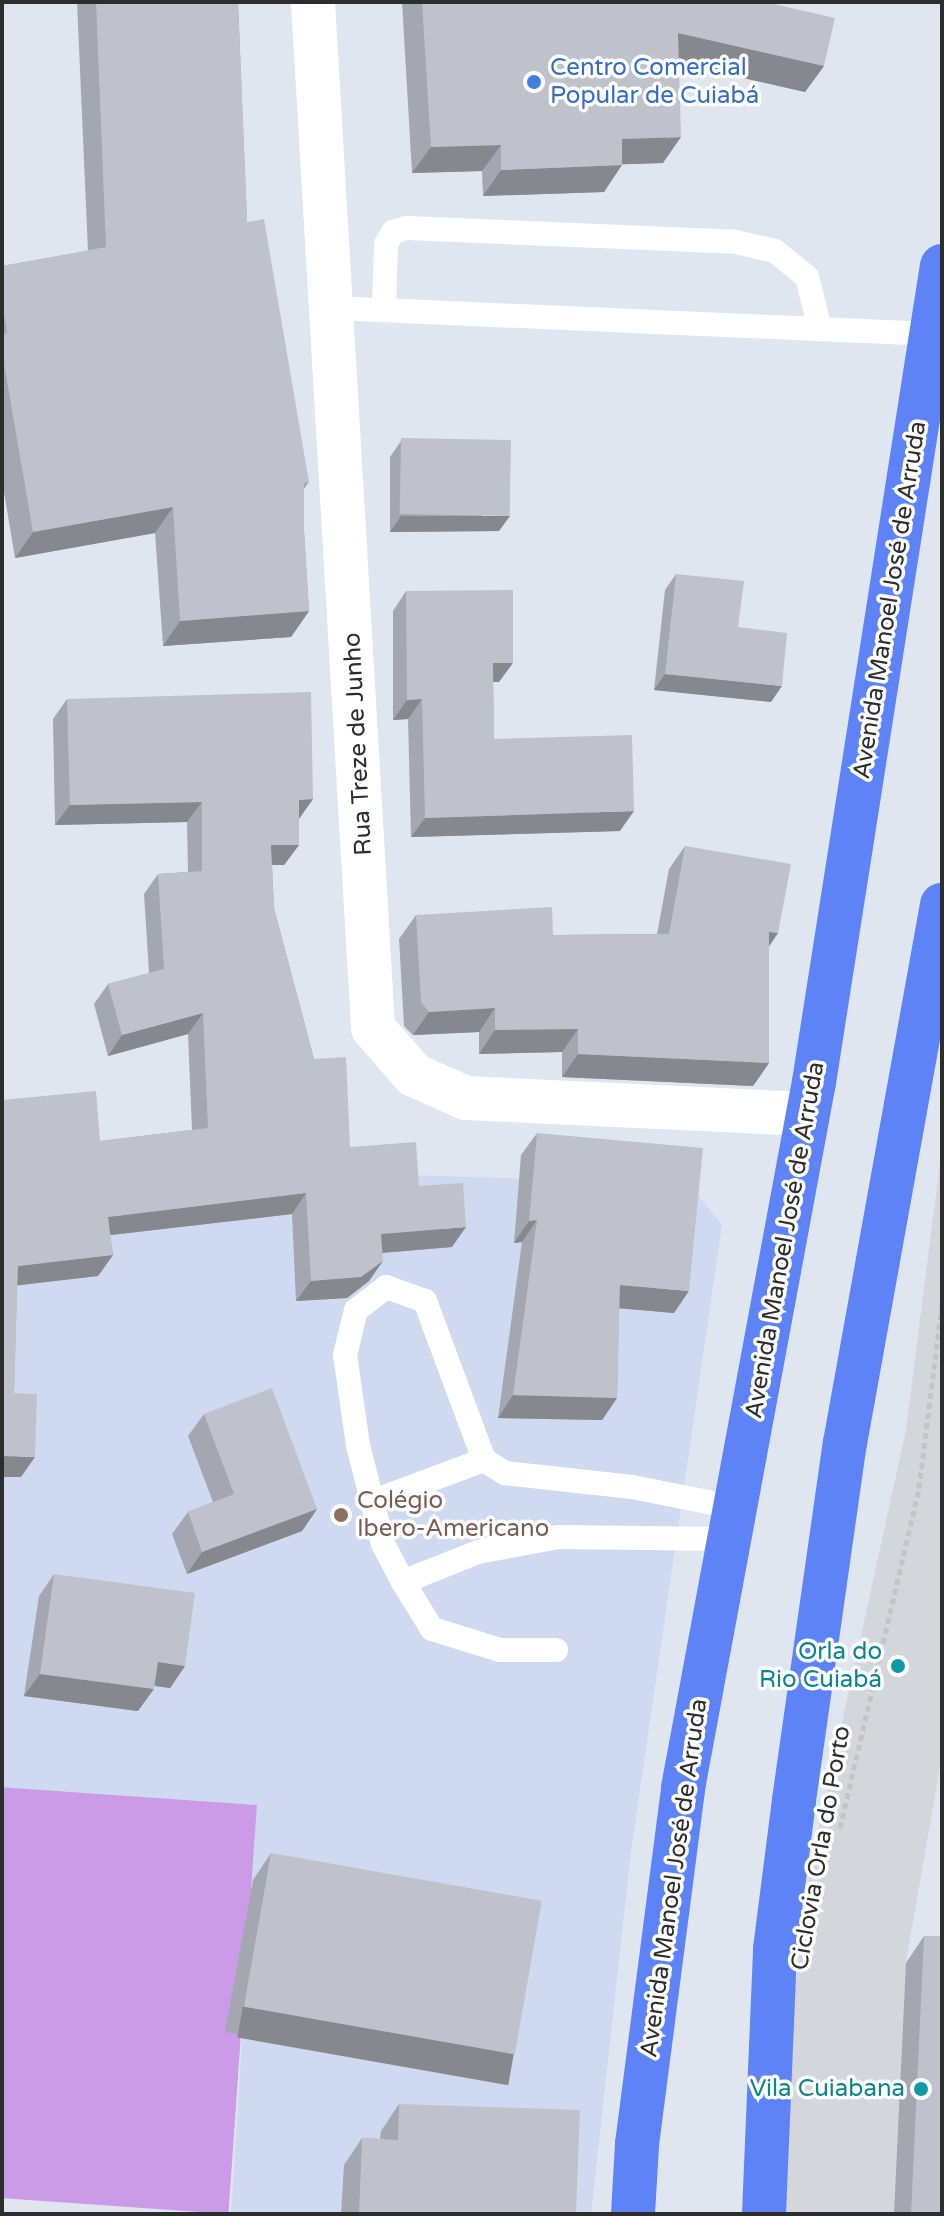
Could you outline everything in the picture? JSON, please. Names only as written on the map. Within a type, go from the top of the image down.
[{"type":"main road","name":"Avenida Manoel José de Arruda","points":[[633,2214],[637,2144],[683,1788],[805,1114],[942,266]]},
{"type":"main road","points":[[764,2214],[775,1949],[794,1800],[845,1443],[942,905]]},
{"type":"street","name":"Rua Treze de Junho","points":[[313,2],[334,308],[373,1028],[414,1075],[466,1098],[805,1114]]},
{"type":"lane","points":[[384,310],[386,244],[393,232],[406,228],[705,241],[775,251],[807,277],[820,329]]},
{"type":"lane","points":[[334,308],[931,334]]},
{"type":"lane","points":[[556,1650],[500,1650],[432,1629],[383,1544],[371,1502],[345,1355],[356,1310],[386,1287],[425,1301],[484,1460],[505,1473],[632,1487],[732,1523]]},
{"type":"lane","points":[[371,1502],[484,1460]]},
{"type":"lane","points":[[403,1582],[478,1552],[558,1537],[732,1523]]},
{"type":"path","name":"Ciclovia Orla do Porto","points":[[838,1838],[919,1488],[942,1304]]},
{"type":"shaded area","name":"Colégio Ibero-Americano","points":[[2,1144],[321,1172],[689,1184],[722,1225],[631,1852],[591,2214],[231,2214],[257,1805],[2,1819]]},
{"type":"shaded area","name":"Orla do Rio Cuiabá","points":[[942,1147],[942,1755],[906,1962],[942,2214],[777,2214],[792,2012],[810,1869],[906,1430]]},
{"type":"shaded area","points":[[3,1787],[257,1805],[228,2214],[2,2198]]},
{"type":"building","points":[[96,2],[238,2],[247,222],[264,219],[309,482],[304,483],[304,531],[309,611],[180,621],[173,507],[33,532],[2,352],[2,334],[7,333],[2,301],[2,266],[106,247]]},
{"type":"building","name":"Centro Comercial Popular de Cuiabá","points":[[422,2],[765,2],[835,18],[824,66],[678,33],[681,137],[622,139],[622,165],[501,170],[501,145],[431,147]]},
{"type":"building","points":[[401,438],[511,440],[510,516],[400,514]]},
{"type":"building","points":[[676,574],[744,581],[738,627],[787,633],[782,686],[665,674]]},
{"type":"building","points":[[513,590],[513,663],[493,663],[494,739],[632,735],[634,811],[425,818],[422,699],[407,700],[406,591]]},
{"type":"building","points":[[311,692],[313,799],[299,800],[299,845],[271,845],[274,908],[314,1059],[346,1057],[350,1147],[416,1142],[419,1186],[463,1183],[466,1227],[381,1234],[383,1261],[361,1277],[311,1281],[306,1193],[108,1217],[113,1255],[18,1266],[14,1393],[37,1394],[35,1457],[2,1456],[2,1100],[96,1091],[100,1141],[208,1128],[203,1013],[122,1035],[108,984],[164,969],[158,874],[202,871],[202,802],[70,805],[67,699]]},
{"type":"building","points":[[685,846],[791,864],[778,933],[769,932],[769,1063],[578,1054],[578,1029],[495,1030],[495,1008],[429,1012],[421,1002],[416,915],[552,907],[553,935],[669,934]]},
{"type":"building","points":[[537,1133],[703,1148],[689,1291],[620,1285],[617,1398],[513,1395],[537,1220],[529,1221]]},
{"type":"building","points":[[272,1388],[317,1509],[202,1552],[188,1512],[234,1494],[204,1414]]},
{"type":"building","points":[[54,1574],[195,1593],[185,1666],[158,1662],[154,1689],[40,1674]]},
{"type":"building","points":[[271,1853],[542,1901],[515,2054],[244,2007]]},
{"type":"building","points":[[924,1936],[942,1936],[942,2214],[911,2214]]},
{"type":"building","points":[[399,2104],[580,2110],[576,2214],[359,2214],[362,2138],[398,2140]]},
{"type":"place","name":"Centro Comercial Popular de Cuiabá","points":[[534,82]]},
{"type":"place","name":"Colégio Ibero-Americano","points":[[341,1515]]},
{"type":"place","name":"Orla do Rio Cuiabá","points":[[898,1666]]},
{"type":"place","name":"Vila Cuiabana","points":[[921,2089]]}]
